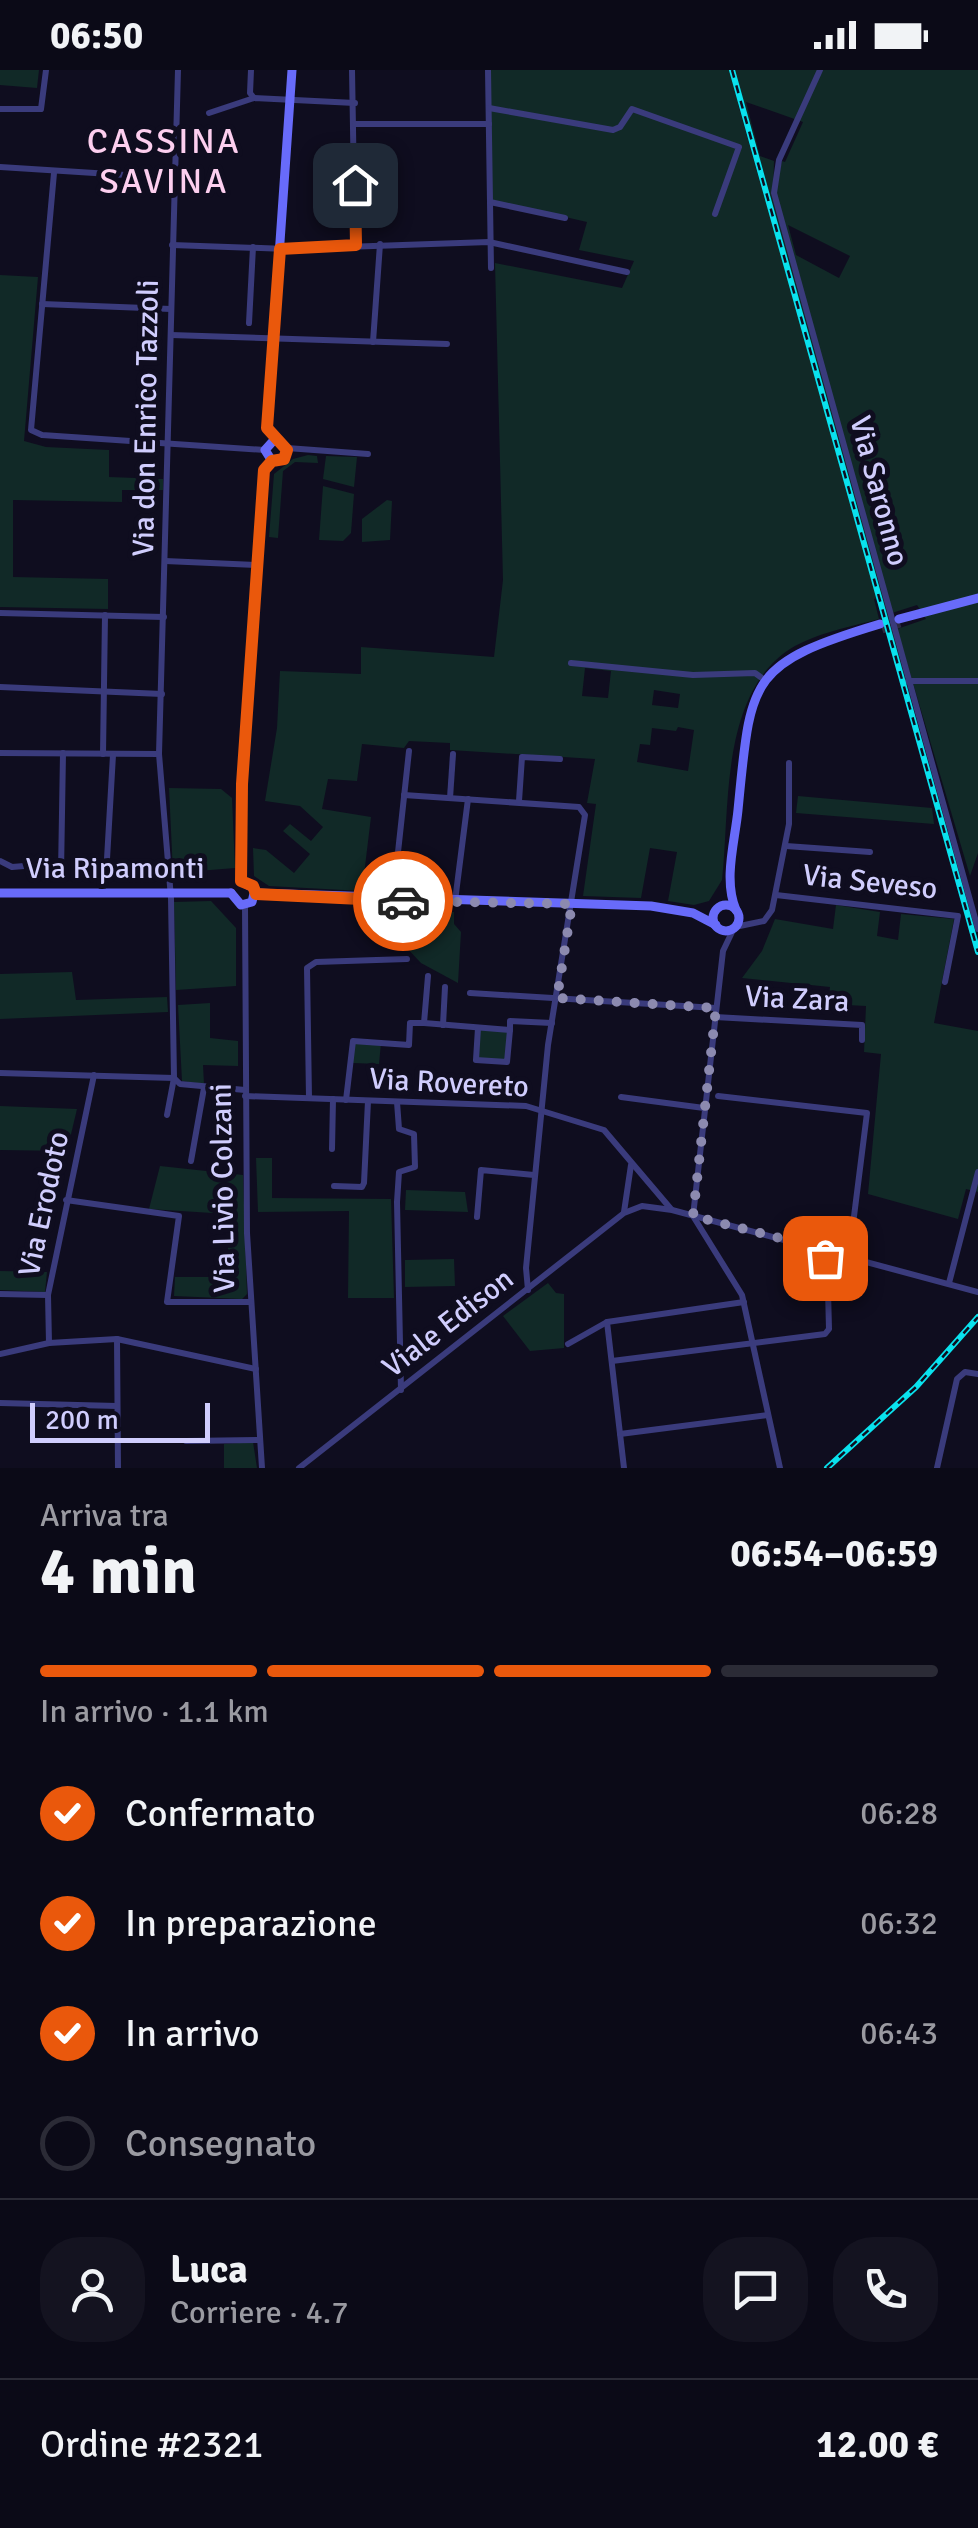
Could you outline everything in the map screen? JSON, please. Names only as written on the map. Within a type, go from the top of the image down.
[{"type":"street","points":[[0,110],[41,108],[46,70]]},
{"type":"street","name":"Via don Enrico Tazzoli","points":[[168,1115],[174,1078],[164,786],[159,754],[178,70]]},
{"type":"street","points":[[252,70],[252,96]]},
{"type":"street","points":[[292,70],[267,428],[274,440],[287,448],[368,454]]},
{"type":"street","points":[[352,70],[356,245]]},
{"type":"street","points":[[488,70],[491,268]]},
{"type":"street","name":"Via Saronno","points":[[820,70],[779,160],[774,193],[908,681],[974,897],[978,929]]},
{"type":"street","points":[[209,113],[252,96],[354,103]]},
{"type":"street","points":[[489,108],[613,130],[620,128],[632,109],[739,147],[715,214]]},
{"type":"street","points":[[355,124],[489,124]]},
{"type":"street","points":[[0,167],[173,178]]},
{"type":"street","points":[[54,173],[31,425],[35,434],[265,450]]},
{"type":"street","points":[[490,202],[565,218]]},
{"type":"street","points":[[172,245],[280,249],[489,242],[627,272]]},
{"type":"street","points":[[373,342],[380,244]]},
{"type":"street","points":[[248,323],[253,247]]},
{"type":"street","points":[[42,304],[172,308]]},
{"type":"street","points":[[172,334],[448,344]]},
{"type":"street","points":[[265,450],[274,440]]},
{"type":"street","points":[[287,448],[284,459],[272,461],[264,470],[250,660],[241,881],[231,893],[234,901],[245,906],[256,894],[572,904],[694,913],[726,906],[758,922]]},
{"type":"street","points":[[265,450],[272,461]]},
{"type":"street","points":[[165,561],[257,565]]},
{"type":"street","points":[[900,621],[978,600]]},
{"type":"street","points":[[0,613],[164,617]]},
{"type":"street","points":[[103,754],[105,615]]},
{"type":"street","points":[[740,794],[751,720],[770,682],[804,654],[881,627],[807,648],[766,681],[747,717],[730,879],[717,910],[722,951],[693,1216],[744,1302],[780,1468]]},
{"type":"street","points":[[571,663],[694,674],[755,674],[766,681]]},
{"type":"street","points":[[908,681],[978,681]]},
{"type":"street","points":[[0,687],[162,694]]},
{"type":"street","points":[[394,889],[409,751]]},
{"type":"street","points":[[0,753],[159,754]]},
{"type":"street","points":[[61,873],[63,753]]},
{"type":"street","points":[[107,859],[113,754]]},
{"type":"street","points":[[450,798],[453,754]]},
{"type":"street","points":[[518,801],[522,758],[560,759]]},
{"type":"street","points":[[694,913],[716,926],[734,928],[768,919],[786,846],[791,799],[789,763]]},
{"type":"street","points":[[404,794],[579,807],[585,815],[540,1110],[528,1290]]},
{"type":"street","points":[[454,901],[468,799]]},
{"type":"street","points":[[786,846],[870,852]]},
{"type":"street","points":[[0,862],[12,867],[61,863]]},
{"type":"street","points":[[722,951],[734,928],[736,910],[730,879]]},
{"type":"street","points":[[241,881],[253,886],[256,894]]},
{"type":"street","name":"Via Ripamonti","points":[[0,893],[231,893]]},
{"type":"street","name":"Via Seveso","points":[[776,895],[958,916],[945,982]]},
{"type":"street","name":"Via Livio Colzani","points":[[245,906],[250,1302],[262,1468]]},
{"type":"street","points":[[309,1098],[307,968],[316,962],[406,959]]},
{"type":"street","points":[[424,1023],[428,976]]},
{"type":"street","points":[[443,1025],[445,987]]},
{"type":"street","points":[[470,993],[716,1012]]},
{"type":"street","name":"Via Zara","points":[[716,1012],[862,1025],[862,1040]]},
{"type":"street","points":[[478,1028],[476,1060],[508,1062],[510,1021],[552,1023]]},
{"type":"street","points":[[346,1100],[353,1041],[409,1045],[410,1023],[510,1030]]},
{"type":"street","name":"Via Rovereto","points":[[0,1073],[174,1078],[180,1084],[245,1093],[540,1110],[604,1130],[672,1210]]},
{"type":"street","name":"Via Erodoto","points":[[49,1343],[48,1295],[94,1076]]},
{"type":"street","points":[[191,1161],[204,1088]]},
{"type":"street","points":[[718,1096],[866,1113],[849,1256]]},
{"type":"street","points":[[621,1098],[704,1108]]},
{"type":"street","points":[[332,1099],[332,1149]]},
{"type":"street","points":[[334,1186],[362,1187],[364,1183],[368,1101]]},
{"type":"street","points":[[398,1102],[399,1130],[413,1132],[414,1150],[413,1170],[399,1172],[401,1390]]},
{"type":"street","points":[[631,1164],[624,1213],[642,1206],[672,1210],[978,1292]]},
{"type":"street","points":[[477,1217],[480,1170],[534,1175]]},
{"type":"street","points":[[950,1283],[978,1172]]},
{"type":"street","points":[[66,1200],[179,1216],[167,1302],[250,1302]]},
{"type":"street","name":"Viale Edison","points":[[300,1468],[624,1213]]},
{"type":"street","points":[[612,1361],[828,1332],[824,1266],[827,1250]]},
{"type":"street","points":[[0,1294],[48,1295]]},
{"type":"street","points":[[568,1344],[607,1322],[744,1302]]},
{"type":"street","points":[[607,1322],[624,1468]]},
{"type":"street","points":[[117,1339],[118,1468]]},
{"type":"street","points":[[0,1354],[49,1343],[117,1339],[256,1370]]},
{"type":"street","points":[[400,1356],[406,1369],[419,1376]]},
{"type":"street","points":[[937,1468],[961,1374],[978,1374]]},
{"type":"street","points":[[0,1403],[118,1406]]},
{"type":"street","points":[[620,1434],[768,1415]]},
{"type":"street","points":[[186,1441],[260,1440]]},
{"type":"green space","points":[[0,70],[39,70],[37,88],[0,85]]},
{"type":"green space","points":[[490,70],[978,70],[978,853],[970,876],[897,629],[926,619],[917,605],[892,613],[883,596],[917,721],[881,597],[874,599],[879,619],[822,635],[790,649],[767,669],[751,694],[740,723],[729,787],[722,880],[709,901],[694,905],[668,901],[677,852],[650,848],[641,898],[583,896],[596,804],[587,803],[595,759],[450,750],[450,743],[409,741],[404,748],[362,744],[357,781],[328,779],[322,809],[371,817],[362,891],[269,886],[254,876],[253,848],[266,850],[294,873],[310,854],[283,831],[290,824],[311,841],[323,827],[300,806],[265,801],[277,728],[280,671],[361,674],[361,647],[494,657],[503,580],[495,263],[622,288],[634,261],[579,250],[587,222],[492,200]],"holes":[[[744,102],[771,199],[765,200],[738,104]],[[746,102],[803,122],[785,162],[782,161],[773,199],[774,161],[760,156]],[[788,225],[850,256],[839,278],[796,255]],[[585,668],[611,671],[608,698],[582,696]],[[654,690],[680,694],[678,708],[652,705]],[[652,728],[694,730],[688,771],[637,762],[640,744],[650,745]]]},
{"type":"green space","points":[[0,275],[38,277],[24,441],[46,447],[109,450],[109,477],[163,479],[163,490],[122,490],[122,502],[13,500],[13,577],[108,579],[108,609],[0,607]]},
{"type":"green space","points":[[317,456],[318,463],[295,462],[283,471],[278,538],[269,537],[274,474],[293,459]]},
{"type":"green space","points":[[326,456],[357,457],[354,487],[323,479]]},
{"type":"green space","points":[[323,486],[354,494],[351,533],[343,541],[319,540]]},
{"type":"green space","points":[[387,500],[392,501],[390,540],[362,542],[362,519]]},
{"type":"green space","points":[[169,788],[221,789],[232,798],[235,868],[173,873]]},
{"type":"green space","points":[[798,796],[932,808],[934,824],[796,813]]},
{"type":"green space","points":[[211,901],[236,928],[236,986],[176,990],[174,902]]},
{"type":"green space","points":[[836,905],[880,912],[877,936],[898,940],[901,914],[954,919],[934,1023],[978,1031],[978,1192],[966,1189],[958,1219],[868,1194],[881,1054],[864,1052],[866,1006],[828,1004],[830,987],[742,978],[762,951],[775,919],[833,929]]},
{"type":"green space","points":[[442,910],[454,912],[454,924],[461,932],[458,983],[421,963],[374,913],[442,915]]},
{"type":"green space","points":[[72,972],[76,1000],[167,997],[168,1012],[0,1019],[0,974]]},
{"type":"green space","points":[[210,1003],[210,1038],[238,1041],[238,1066],[203,1065],[204,1084],[182,1081],[178,1005]]},
{"type":"green space","points":[[478,1028],[510,1030],[507,1062],[476,1060]]},
{"type":"green space","points":[[353,1041],[381,1043],[379,1064],[353,1063]]},
{"type":"green space","points":[[0,1106],[77,1109],[67,1151],[0,1150]]},
{"type":"green space","points":[[256,1158],[272,1158],[272,1198],[391,1199],[394,1298],[348,1298],[349,1211],[258,1212]]},
{"type":"green space","points":[[160,1166],[243,1175],[247,1294],[242,1299],[174,1296],[175,1277],[228,1277],[228,1214],[149,1209]]},
{"type":"green space","points":[[406,1190],[465,1192],[468,1212],[405,1210]]},
{"type":"green space","points":[[454,1259],[455,1286],[405,1287],[405,1260]]},
{"type":"green space","points":[[0,1271],[47,1272],[45,1292],[0,1290]]},
{"type":"green space","points":[[548,1283],[556,1293],[564,1294],[564,1348],[530,1351],[503,1316]]},
{"type":"green space","points":[[253,1442],[257,1468],[224,1468],[224,1444]]},
{"type":"tunnel","points":[[882,629],[900,623]]},
{"type":"railway","points":[[732,70],[978,952]]},
{"type":"railway","points":[[827,1468],[916,1387],[978,1317]]},
{"type":"way so far","points":[[403,901],[572,904],[557,998],[716,1008],[693,1216],[827,1250],[825,1258]]},
{"type":"district","name":"CASSINA SAVINA","points":[[164,161]]},
{"type":"route","points":[[355,185],[356,245],[280,249],[267,428],[274,440],[284,442],[287,450],[284,459],[272,461],[264,470],[242,784],[241,881],[253,886],[256,894],[403,901]]}]
